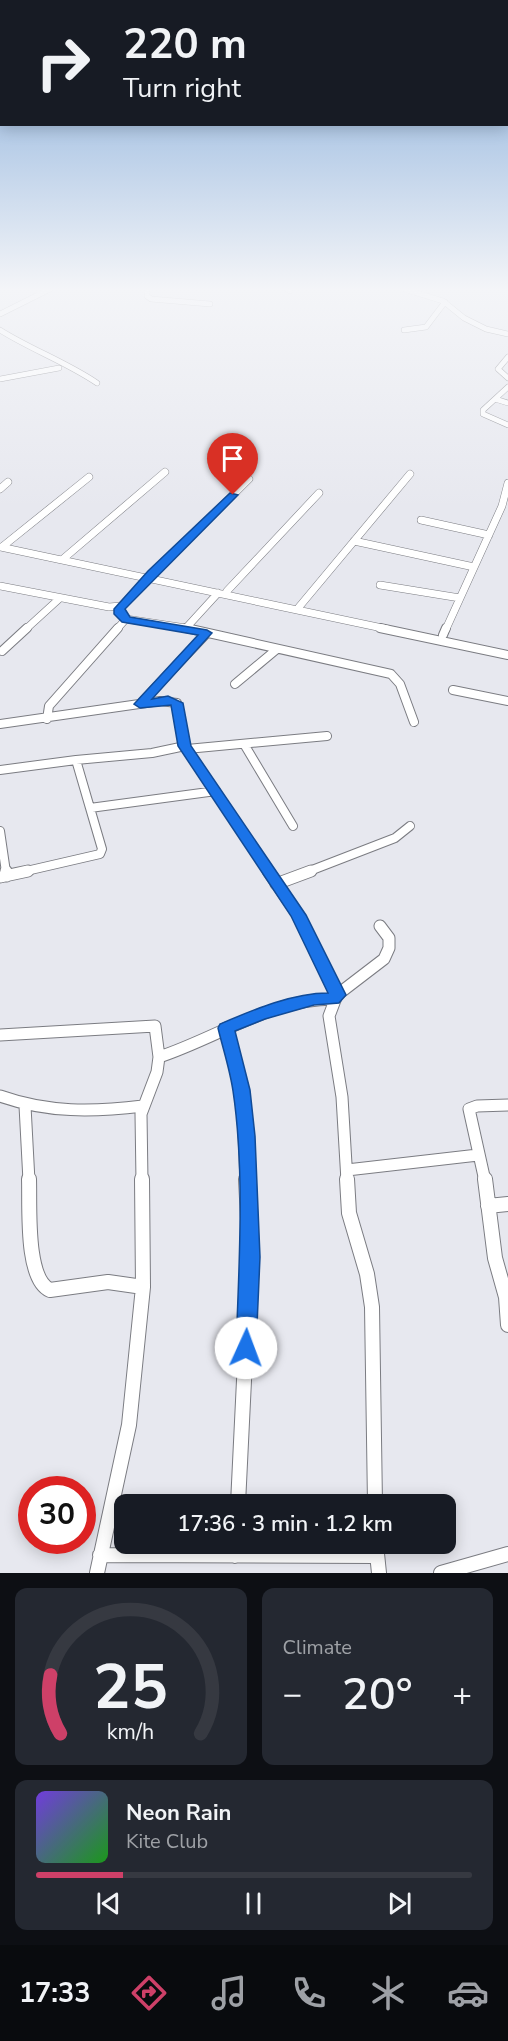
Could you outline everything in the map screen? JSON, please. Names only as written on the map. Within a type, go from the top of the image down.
[{"type":"street","points":[[60,361],[97,383]]},
{"type":"street","points":[[504,361],[498,369],[508,378]]},
{"type":"street","points":[[0,380],[15,377],[59,368],[55,367],[15,377]]},
{"type":"street","points":[[508,387],[483,410],[483,414],[508,424]]},
{"type":"street","points":[[495,399],[508,403]]},
{"type":"street","points":[[65,558],[165,472]]},
{"type":"street","points":[[299,607],[410,474]]},
{"type":"street","points":[[2,545],[89,477]]},
{"type":"street","points":[[249,479],[121,606],[120,614],[126,619],[186,628],[391,674],[400,684],[414,722]]},
{"type":"street","points":[[0,489],[8,482]]},
{"type":"street","points":[[443,635],[502,506],[508,483]]},
{"type":"street","points":[[228,591],[319,493]]},
{"type":"street","points":[[421,520],[489,535]]},
{"type":"street","points":[[354,541],[474,567]]},
{"type":"street","points":[[2,545],[228,591],[508,655]]},
{"type":"street","points":[[151,575],[218,593],[508,649]]},
{"type":"street","points":[[380,585],[460,598]]},
{"type":"street","points":[[0,586],[110,607],[121,606]]},
{"type":"street","points":[[186,628],[218,593]]},
{"type":"street","points":[[2,651],[60,598]]},
{"type":"street","points":[[46,719],[49,706],[126,619]]},
{"type":"street","points":[[140,704],[207,633]]},
{"type":"street","points":[[235,684],[277,649]]},
{"type":"street","points":[[453,690],[508,702]]},
{"type":"street","points":[[0,724],[168,700],[177,703],[186,748],[298,915],[335,997],[329,1016],[342,1097],[349,1213],[367,1274],[372,1307],[375,1494]]},
{"type":"street","points":[[0,770],[186,748],[327,736]]},
{"type":"street","points":[[244,744],[293,826]]},
{"type":"street","points":[[0,831],[4,876],[100,855],[102,849],[76,760]]},
{"type":"street","points":[[90,808],[216,791]]},
{"type":"street","points":[[276,884],[395,838],[410,826]]},
{"type":"street","points":[[159,1057],[195,1045],[226,1028],[260,1014],[314,999],[335,997],[380,963],[388,953],[389,938],[380,926]]},
{"type":"street","points":[[0,1035],[155,1026],[159,1057],[157,1072],[142,1106],[144,1287],[129,1425],[97,1573]]},
{"type":"street","points":[[226,1028],[242,1090],[250,1257],[238,1494]]},
{"type":"street","points":[[0,1096],[25,1106],[84,1113],[142,1106]]},
{"type":"street","points":[[25,1106],[33,1261],[37,1280],[43,1287],[50,1290],[107,1281],[125,1281],[144,1287]]},
{"type":"street","points":[[508,1106],[477,1106],[470,1109],[468,1114],[485,1178],[495,1258],[508,1310],[508,1325]]},
{"type":"street","points":[[347,1170],[478,1155]]},
{"type":"street","points":[[489,1206],[508,1204]]},
{"type":"street","points":[[100,1555],[127,1554]]},
{"type":"street","points":[[377,1554],[379,1573]]},
{"type":"street","points":[[441,1573],[508,1554]]},
{"type":"route","points":[[233,495],[152,573],[121,606],[120,614],[126,619],[207,633],[140,704],[168,700],[177,703],[179,726],[185,746],[298,915],[320,956],[337,995],[334,999],[314,999],[260,1014],[226,1028],[242,1090],[246,1136],[250,1257],[246,1348]]}]
